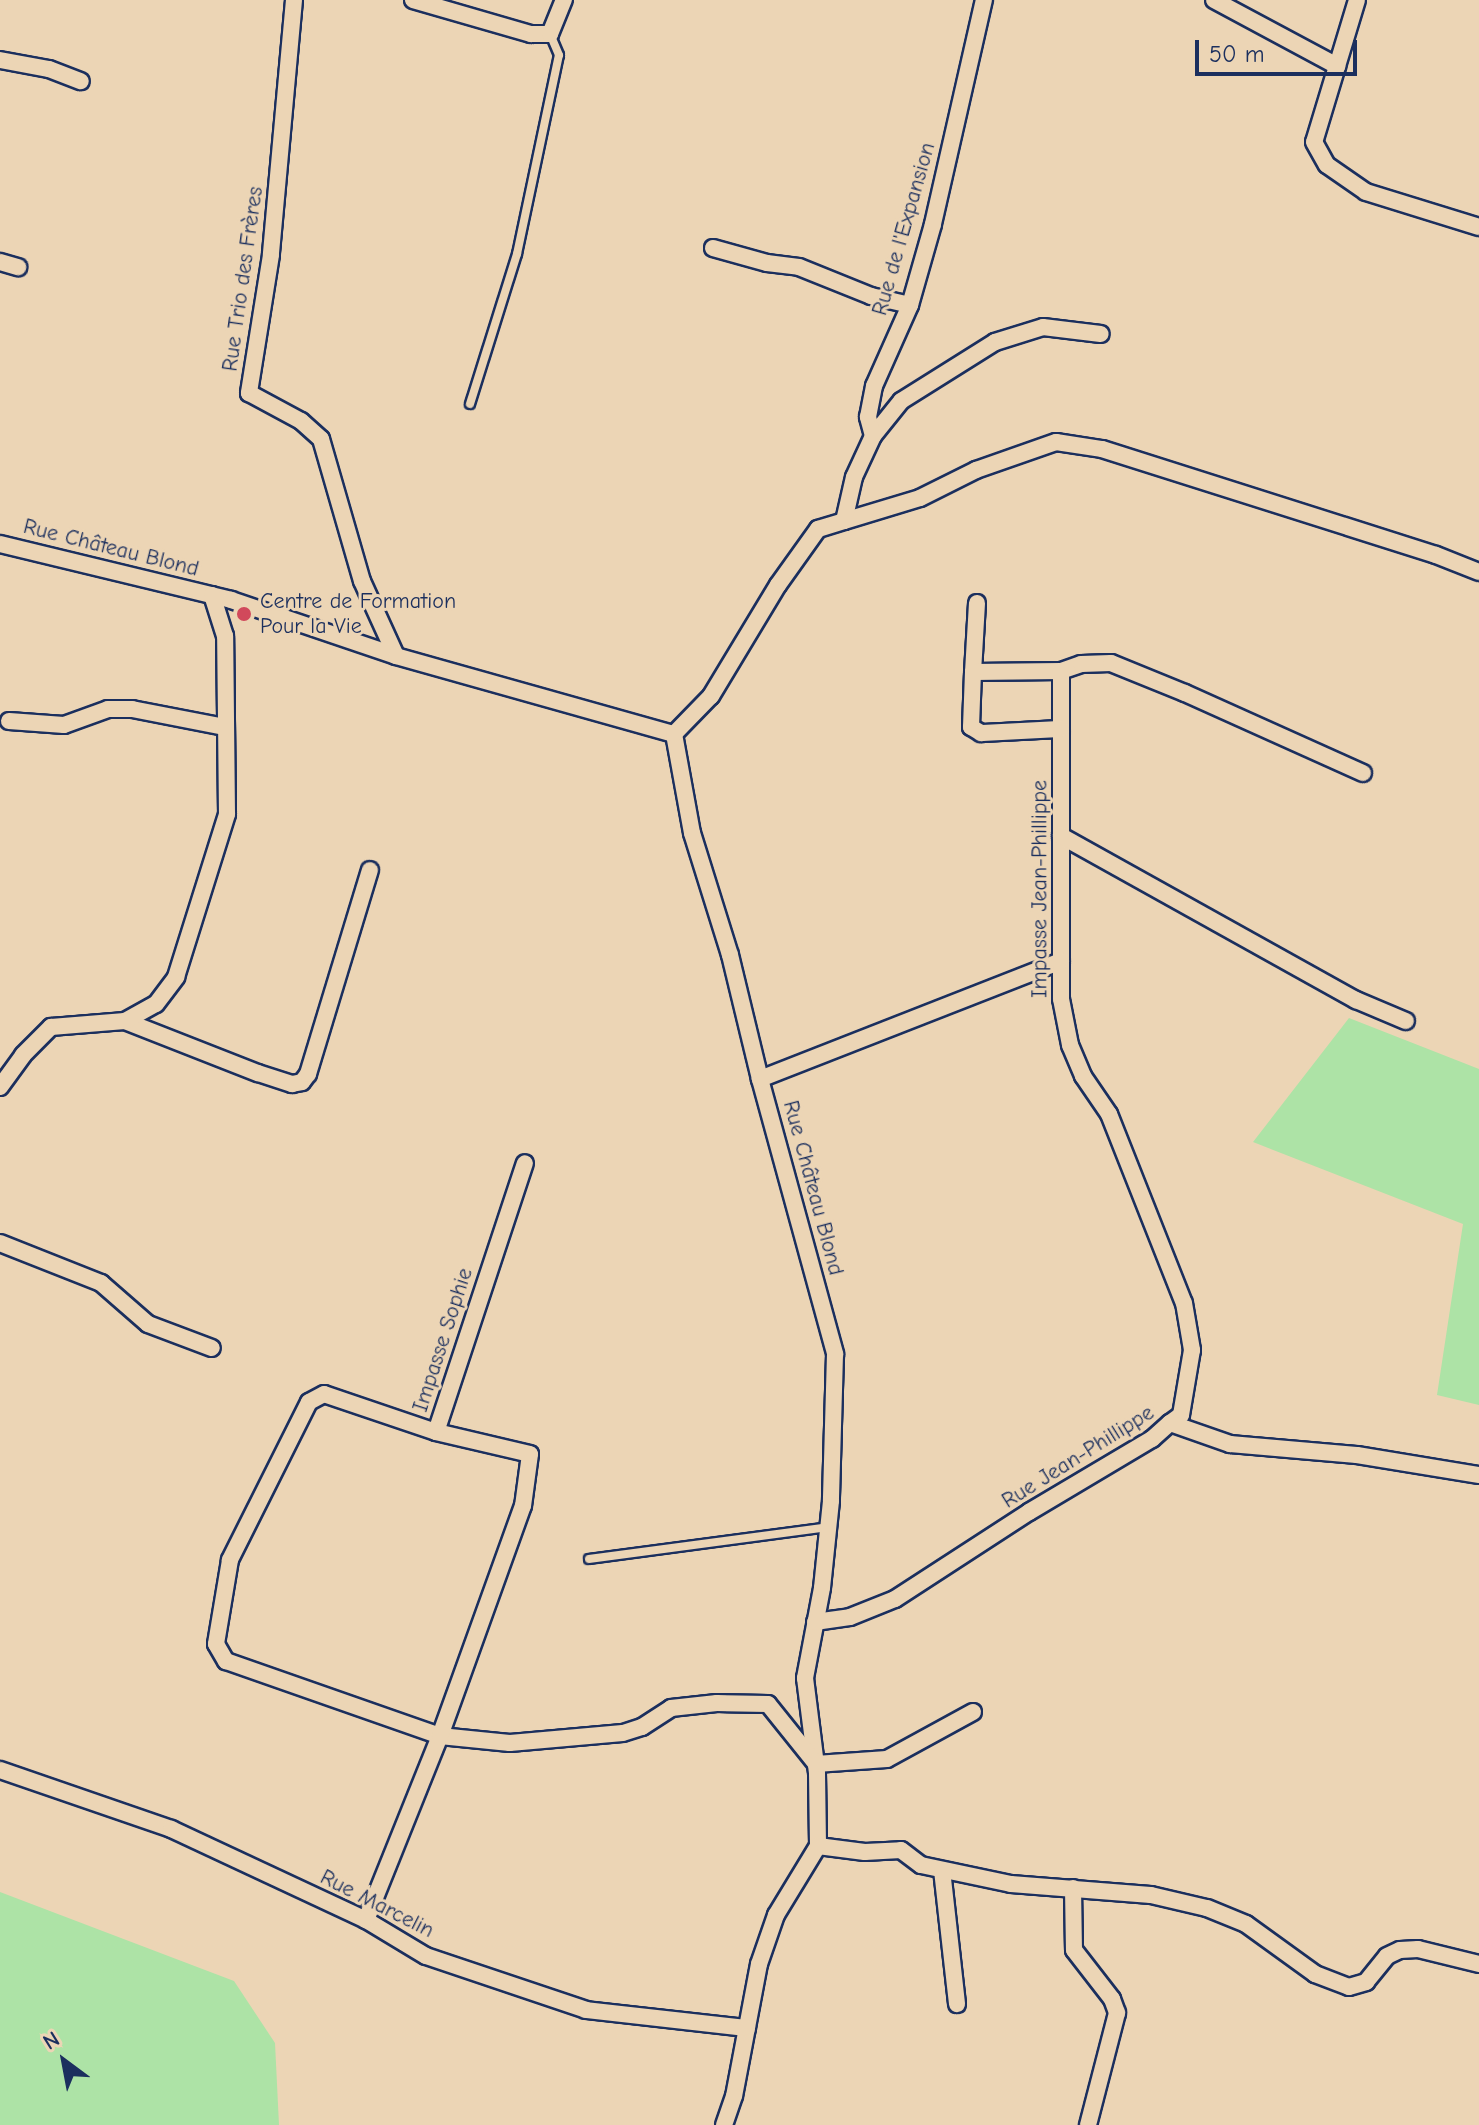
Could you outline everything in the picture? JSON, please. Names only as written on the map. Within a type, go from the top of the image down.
[{"type":"street","name":"Rue Trio des Frères","points":[[294,0],[263,324],[249,393],[301,421],[321,439],[362,581],[396,656]]},
{"type":"street","points":[[413,0],[531,34],[550,34],[564,0]]},
{"type":"street","name":"Rue de l'Expansion","points":[[844,521],[854,477],[873,436],[868,417],[874,386],[910,305],[933,224],[984,0]]},
{"type":"street","points":[[1214,0],[1337,66]]},
{"type":"street","points":[[1357,0],[1314,142],[1327,165],[1366,192],[1479,227]]},
{"type":"street","points":[[0,60],[49,69],[81,81]]},
{"type":"street","points":[[713,248],[767,263],[799,267],[871,296],[910,305]]},
{"type":"street","points":[[0,262],[18,267]]},
{"type":"street","points":[[873,436],[901,401],[995,342],[1043,327],[1101,334]]},
{"type":"street","points":[[674,734],[711,696],[778,585],[818,529],[920,498],[976,470],[1056,442],[1102,449],[1436,555],[1479,572]]},
{"type":"street","name":"Rue Château Blond","points":[[0,544],[212,595],[396,656],[674,734],[692,833],[730,955],[760,1079],[835,1354],[828,1527],[805,1678],[816,1764],[818,1846]]},
{"type":"street","name":"Rue Château Blond","points":[[0,1087],[23,1055],[51,1027],[125,1021],[156,1004],[176,977],[227,814],[225,636],[212,595]]},
{"type":"street","points":[[977,603],[971,727],[981,733],[994,734],[1061,729]]},
{"type":"street","points":[[973,672],[1061,671],[1081,664],[1111,663],[1363,773]]},
{"type":"street","name":"Impasse Jean-Phillippe","points":[[1061,671],[1061,999],[1070,1045],[1083,1076],[1109,1114],[1184,1303],[1192,1350],[1181,1415],[1170,1423]]},
{"type":"street","points":[[9,721],[64,725],[108,709],[132,709],[225,727]]},
{"type":"street","points":[[1061,836],[1356,1000],[1406,1021]]},
{"type":"street","points":[[125,1021],[258,1073],[292,1084],[302,1082],[308,1074],[370,870]]},
{"type":"street","points":[[760,1079],[1061,961]]},
{"type":"street","name":"Impasse Sophie","points":[[366,1920],[440,1736],[523,1506],[530,1454],[436,1432],[525,1163]]},
{"type":"street","points":[[0,1243],[101,1283],[148,1324],[212,1348]]},
{"type":"street","points":[[436,1432],[324,1394],[309,1402],[230,1560],[216,1644],[226,1661],[440,1736],[510,1743],[623,1733],[642,1727],[671,1708],[717,1703],[768,1704],[816,1764],[887,1759],[973,1712]]},
{"type":"street","name":"Rue Jean-Phillippe","points":[[815,1622],[850,1617],[895,1599],[1152,1439],[1170,1423],[1230,1444],[1357,1455],[1479,1475]]},
{"type":"street","name":"Rue Marcelin","points":[[0,1770],[171,1829],[366,1920],[426,1956],[586,2010],[747,2028]]},
{"type":"street","points":[[724,2125],[759,1964],[776,1915],[818,1846],[865,1852],[901,1850],[921,1865],[1011,1884],[1151,1895],[1207,1908],[1246,1924],[1315,1974],[1349,1987],[1366,1982],[1387,1956],[1400,1950],[1418,1949],[1479,1964]]},
{"type":"street","points":[[942,1870],[957,2004]]},
{"type":"street","points":[[1073,1888],[1074,1950],[1112,1999],[1117,2013],[1088,2125]]},
{"type":"lane","points":[[470,404],[517,254],[559,55],[550,34]]},
{"type":"lane","points":[[589,1559],[828,1527]]},
{"type":"green space","points":[[1349,1018],[1479,1069],[1479,1405],[1437,1395],[1463,1224],[1253,1142]]},
{"type":"green space","points":[[0,1892],[234,1981],[275,2043],[279,2125],[0,2125]]},
{"type":"place","name":"Centre de Formation Pour la Vie","points":[[244,614]]}]
